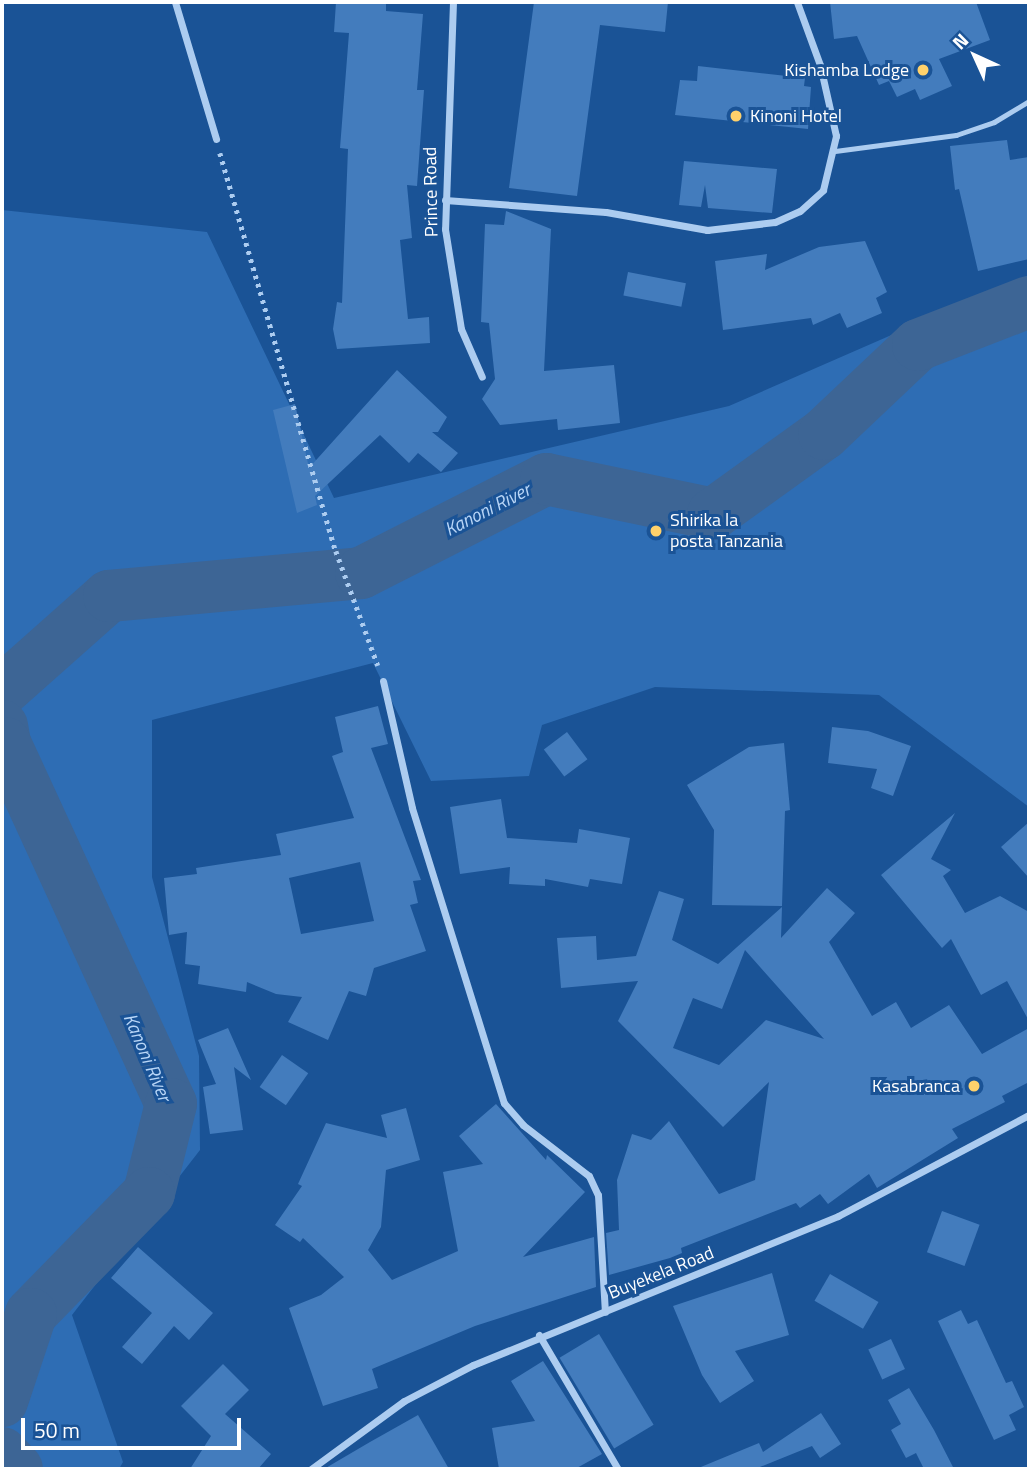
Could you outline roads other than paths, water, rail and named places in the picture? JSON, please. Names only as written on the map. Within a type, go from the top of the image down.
[{"type":"street","points":[[175,2],[216,139]]},
{"type":"street","name":"Prince Road","points":[[453,2],[445,229],[461,329],[482,377]]},
{"type":"street","points":[[445,200],[606,212],[707,230],[775,222],[800,211],[823,190],[835,151],[820,65],[797,2]]},
{"type":"street","points":[[383,681],[412,808],[504,1103],[523,1125],[589,1176],[598,1195],[605,1312]]},
{"type":"street","name":"Buyekela Road","points":[[311,1469],[404,1401],[539,1335],[605,1312],[838,1216],[1029,1115]]},
{"type":"street","points":[[539,1335],[618,1469]]},
{"type":"lane","points":[[835,151],[956,135],[994,122],[1029,102]]},
{"type":"waterway","name":"Kanoni River","points":[[2,691],[109,596],[361,573],[546,479],[713,514],[824,434],[918,345],[1029,302]]},
{"type":"waterway","name":"Kanoni River","points":[[2,726],[5,743],[171,1104],[149,1193],[31,1314],[2,1401]]},
{"type":"waterway","name":"Kanoni River","points":[[2,1453],[17,1469]]},
{"type":"place","name":"Kishamba Lodge","points":[[923,70]]},
{"type":"place","name":"Kinoni Hotel","points":[[736,116]]},
{"type":"place","name":"Shirika la posta Tanzania","points":[[656,531]]},
{"type":"place","name":"Kasabranca","points":[[974,1086]]}]
